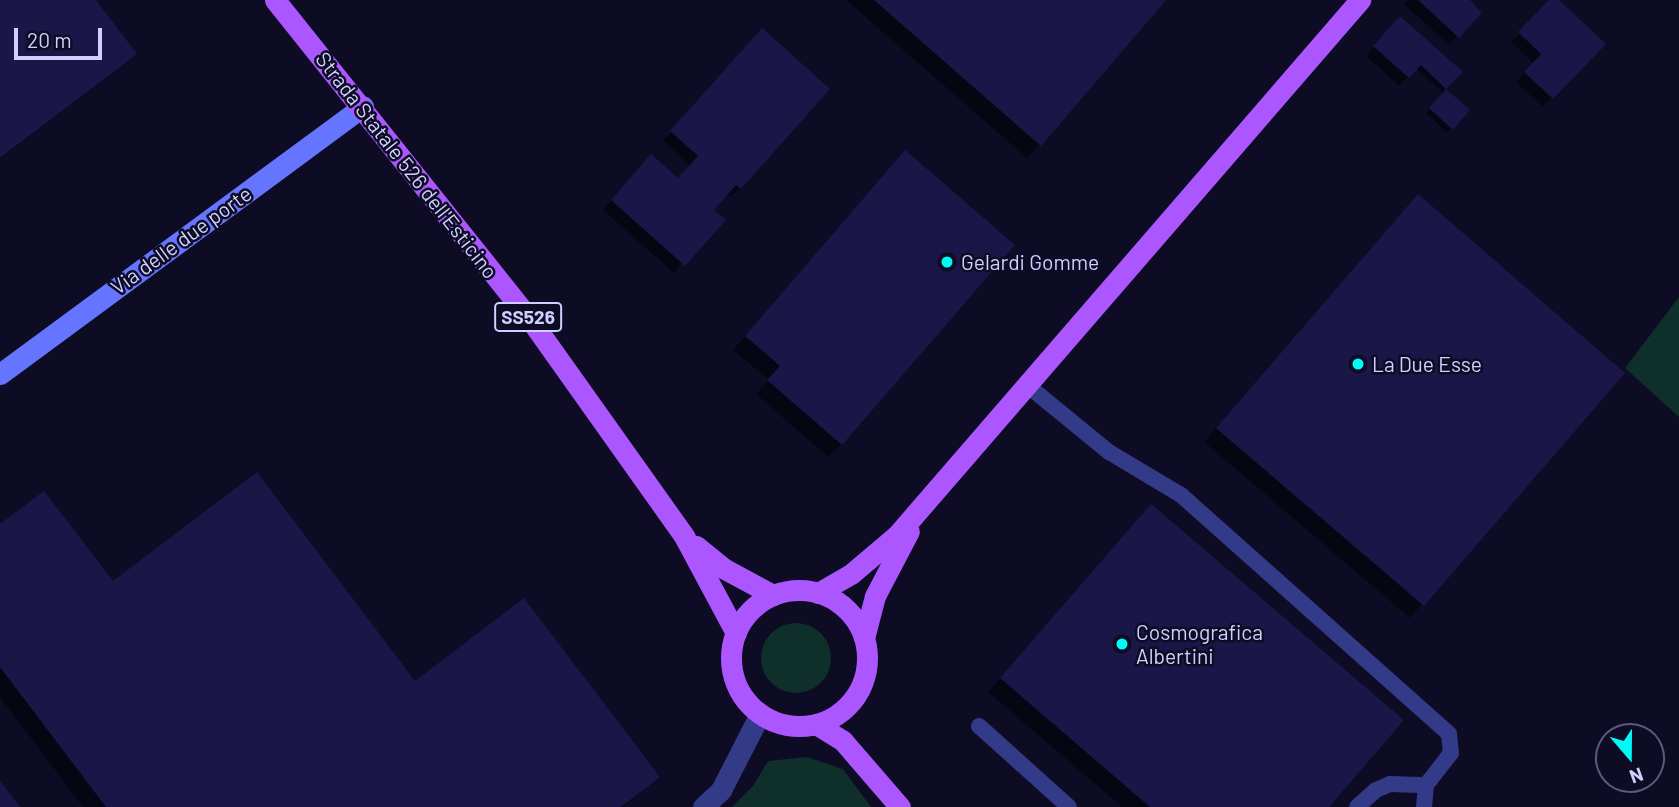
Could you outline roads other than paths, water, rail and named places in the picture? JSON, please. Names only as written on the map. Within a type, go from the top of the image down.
[{"type":"main road","name":"Strada Statale 526 dell'Esticino","points":[[275,0],[363,106],[532,322],[684,536],[736,633]]},
{"type":"main road","points":[[818,593],[877,553],[922,505],[1360,0]]},
{"type":"main road","points":[[864,638],[849,611],[818,593],[796,590],[773,595],[748,613],[736,633],[731,655],[734,678],[743,696],[760,714],[782,724],[816,724],[843,710],[859,692],[867,668],[864,638],[875,596],[922,505]]},
{"type":"main road","name":"Strada Statale 526 dell'Esticino","points":[[684,536],[723,568],[773,595]]},
{"type":"main road","points":[[816,724],[852,750],[900,807]]},
{"type":"street","name":"Via delle due porte","points":[[0,374],[363,106]]},
{"type":"street","points":[[704,807],[721,790],[760,714]]},
{"type":"lane","points":[[1027,385],[1109,452],[1181,495],[1449,734],[1451,753],[1426,785],[1424,807]]},
{"type":"lane","points":[[979,726],[1069,807]]},
{"type":"lane","points":[[1357,807],[1376,790],[1390,784],[1426,785]]},
{"type":"place","name":"Gelardi Gomme","points":[[947,262]]},
{"type":"place","name":"La Due Esse","points":[[1358,364]]},
{"type":"place","name":"Cosmografica Albertini","points":[[1122,644]]}]
